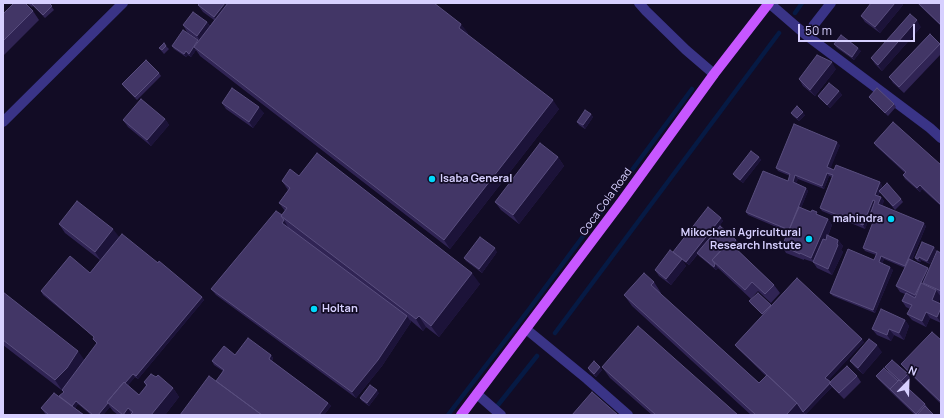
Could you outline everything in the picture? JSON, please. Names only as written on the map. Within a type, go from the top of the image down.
[{"type":"main road","name":"Coca Cola Road","points":[[461,415],[714,74],[769,3]]},
{"type":"street","points":[[3,122],[123,3]]},
{"type":"street","points":[[639,3],[686,50],[714,74]]},
{"type":"street","points":[[769,3],[806,35],[930,128],[941,138]]},
{"type":"street","points":[[806,35],[831,3]]},
{"type":"street","points":[[526,329],[628,415]]},
{"type":"street","points":[[477,394],[501,415]]},
{"type":"building","points":[[14,3],[25,3],[33,11],[3,41],[3,14]]},
{"type":"building","points":[[32,3],[49,3],[52,6],[43,15]]},
{"type":"building","points":[[200,3],[225,3],[214,17],[198,5]]},
{"type":"building","name":"Isaba General","points":[[228,3],[434,3],[461,24],[459,28],[553,100],[444,240],[194,47]]},
{"type":"building","points":[[871,3],[895,3],[875,27],[861,16]]},
{"type":"building","points":[[918,3],[941,3],[941,25]]},
{"type":"building","points":[[193,12],[207,22],[197,36],[183,25]]},
{"type":"building","points":[[910,14],[917,20],[878,65],[871,58]]},
{"type":"building","points":[[183,30],[198,40],[189,54],[186,51],[184,54],[172,46]]},
{"type":"building","points":[[930,34],[940,44],[899,87],[889,77]]},
{"type":"building","points":[[841,35],[858,48],[852,57],[834,44]]},
{"type":"building","points":[[164,43],[166,46],[162,50],[159,48]]},
{"type":"building","points":[[817,55],[832,62],[810,90],[799,79]]},
{"type":"building","points":[[146,60],[159,73],[135,97],[122,84]]},
{"type":"building","points":[[829,83],[839,91],[827,105],[818,96]]},
{"type":"building","points":[[232,88],[259,107],[249,122],[222,103]]},
{"type":"building","points":[[877,88],[894,104],[885,113],[869,97]]},
{"type":"building","points":[[141,99],[165,119],[147,140],[123,120]]},
{"type":"building","points":[[797,106],[803,112],[797,118],[791,113]]},
{"type":"building","points":[[585,110],[591,114],[583,125],[577,122]]},
{"type":"building","points":[[893,122],[941,165],[941,205],[920,185],[917,188],[903,175],[906,172],[874,143]]},
{"type":"building","name":"mahindra","points":[[794,124],[837,142],[827,167],[834,170],[836,165],[880,182],[875,195],[881,197],[878,204],[924,223],[905,266],[881,256],[879,262],[890,267],[873,310],[830,293],[848,249],[874,260],[877,253],[863,248],[873,222],[868,220],[875,201],[873,200],[863,225],[820,208],[833,175],[827,173],[822,186],[795,175],[793,182],[806,188],[789,230],[746,212],[763,171],[788,181],[790,174],[776,168]]},
{"type":"building","points":[[540,143],[558,157],[513,215],[495,202]]},
{"type":"building","points":[[751,151],[759,157],[740,180],[733,174]]},
{"type":"building","points":[[317,153],[472,273],[431,326],[419,316],[416,319],[281,216],[287,208],[279,203],[290,188],[282,181],[290,169],[299,176]]},
{"type":"building","points":[[887,183],[901,199],[893,206],[879,191]]},
{"type":"building","points":[[77,201],[113,229],[95,252],[59,224]]},
{"type":"building","points":[[708,207],[721,218],[686,262],[673,252]]},
{"type":"building","name":"Mikocheni Agricultural Research Instute","points":[[799,207],[811,212],[812,210],[817,212],[816,214],[828,219],[811,258],[782,246]]},
{"type":"building","name":"Holtan","points":[[276,211],[282,215],[281,216],[284,220],[282,223],[407,316],[378,360],[352,392],[211,289]]},
{"type":"building","points":[[720,226],[736,240],[732,245],[729,242],[712,260],[715,264],[714,267],[697,253]]},
{"type":"building","points":[[122,234],[158,263],[159,261],[202,297],[136,376],[133,374],[125,383],[124,382],[98,415],[93,415],[76,401],[72,406],[59,396],[64,392],[62,390],[97,343],[93,339],[94,337],[41,291],[70,256],[90,273]]},
{"type":"building","points":[[827,235],[838,240],[838,245],[828,269],[813,262],[823,239],[826,240]]},
{"type":"building","points":[[480,237],[495,248],[479,269],[464,258]]},
{"type":"building","points":[[729,242],[774,285],[765,294],[752,282],[745,290],[712,260]]},
{"type":"building","points":[[922,242],[934,247],[927,261],[919,257],[918,259],[915,258]]},
{"type":"building","points":[[670,250],[682,259],[666,279],[655,270]]},
{"type":"building","points":[[937,251],[941,253],[941,291],[923,283]]},
{"type":"building","points":[[909,259],[928,268],[915,295],[896,286]]},
{"type":"building","points":[[644,273],[654,282],[651,285],[759,383],[767,375],[797,403],[786,415],[756,415],[624,295]]},
{"type":"building","points":[[797,278],[862,339],[825,378],[831,382],[803,412],[797,403],[735,345]]},
{"type":"building","points":[[921,283],[936,290],[932,300],[941,304],[937,317],[926,312],[922,321],[907,314],[912,305],[902,301],[906,293],[915,298]]},
{"type":"building","points":[[3,292],[78,351],[67,368],[55,380],[3,340]]},
{"type":"building","points":[[758,293],[771,305],[762,314],[749,301]]},
{"type":"building","points":[[881,309],[905,320],[899,333],[889,329],[887,335],[872,329]]},
{"type":"building","points":[[638,326],[738,415],[656,415],[602,367]]},
{"type":"building","points":[[932,332],[941,340],[941,402],[901,364]]},
{"type":"building","points":[[248,338],[271,355],[269,359],[328,403],[319,415],[262,415],[216,381],[224,370],[212,361],[224,346],[235,355]]},
{"type":"building","points":[[869,339],[877,345],[858,368],[850,361]]},
{"type":"building","points":[[892,360],[908,374],[901,381],[885,367]]},
{"type":"building","points":[[594,361],[600,367],[594,374],[588,368]]},
{"type":"building","points":[[847,366],[857,376],[839,393],[829,383]]},
{"type":"building","points":[[884,368],[898,381],[890,389],[892,391],[876,376]]},
{"type":"building","points":[[151,374],[156,377],[158,375],[173,388],[151,415],[130,415],[133,412],[128,408],[123,415],[107,402],[124,382],[139,395],[147,385],[144,382]]},
{"type":"building","points":[[209,376],[262,415],[180,415]]},
{"type":"building","points":[[899,380],[925,404],[916,414],[890,389]]},
{"type":"building","points":[[370,385],[377,390],[367,403],[360,398]]},
{"type":"building","points":[[592,392],[618,415],[572,415]]},
{"type":"building","points":[[54,393],[84,415],[49,415],[41,408]]},
{"type":"building","points":[[925,406],[934,415],[917,415]]},
{"type":"waterway","points":[[795,13],[802,3]]},
{"type":"waterway","points":[[555,333],[779,33]]},
{"type":"waterway","points":[[448,415],[530,308],[692,89]]},
{"type":"waterway","points":[[498,405],[537,356]]},
{"type":"place","name":"Isaba General","points":[[432,179]]},
{"type":"place","name":"mahindra","points":[[891,219]]},
{"type":"place","name":"Mikocheni Agricultural Research Instute","points":[[809,239]]},
{"type":"place","name":"Holtan","points":[[314,309]]}]
